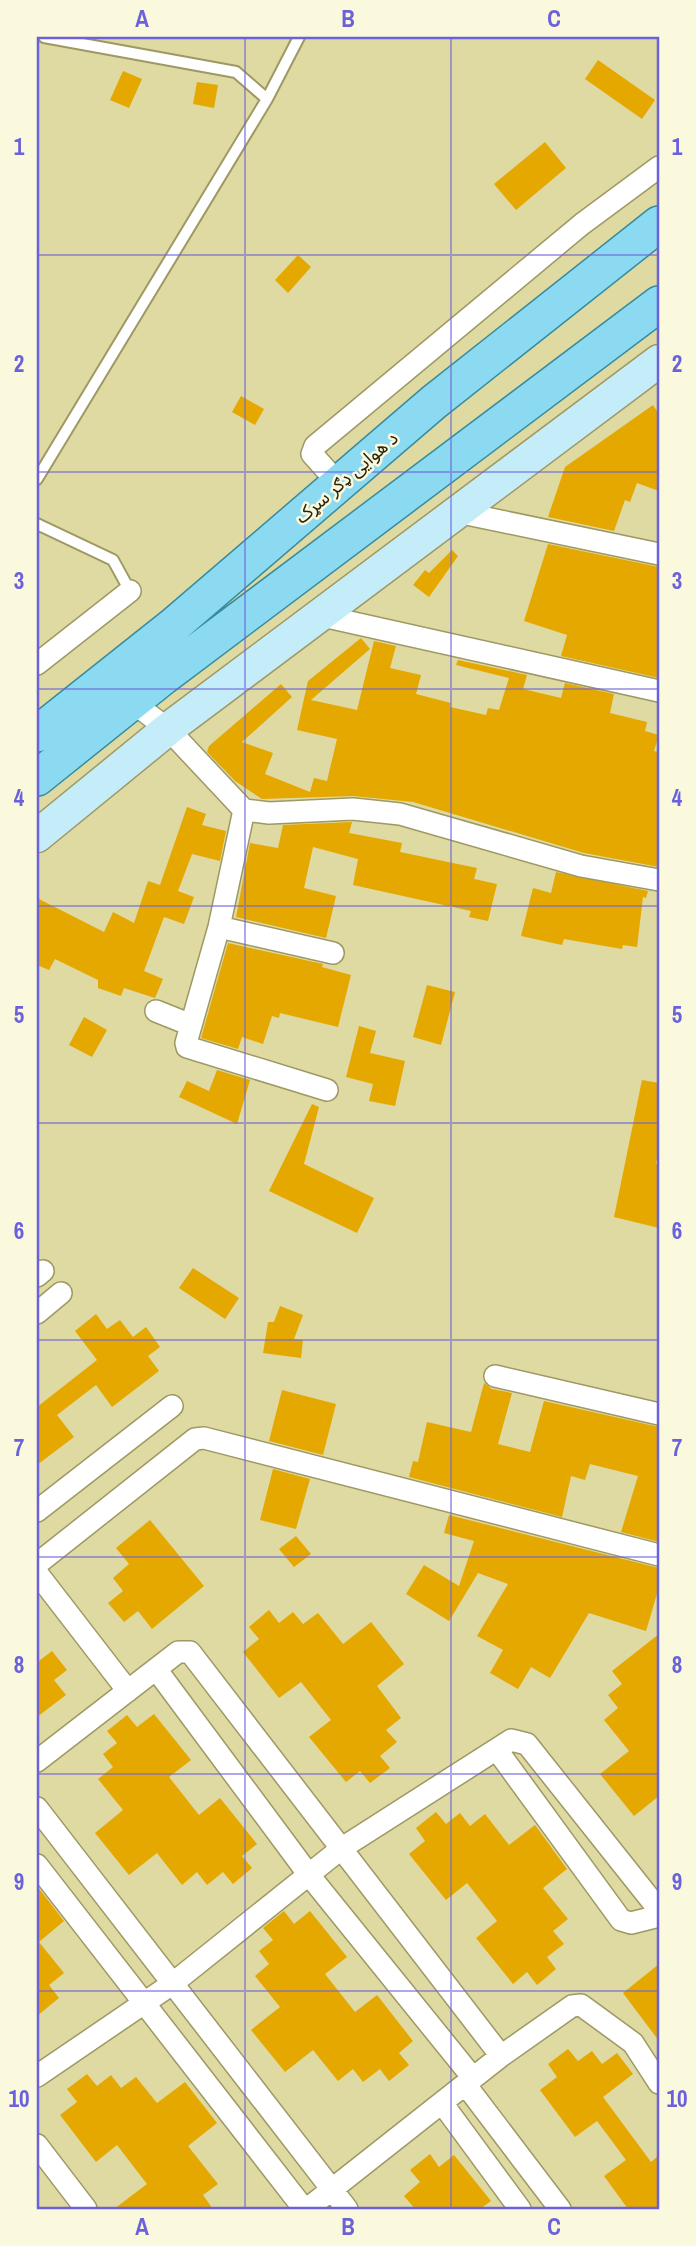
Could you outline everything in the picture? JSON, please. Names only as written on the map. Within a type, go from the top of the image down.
[{"type":"main road","name":"د هوایی ډګر سړک","points":[[37,734],[173,626],[434,402],[659,224]]},
{"type":"main road","points":[[37,778],[132,702],[659,304]]},
{"type":"street","points":[[338,483],[312,454],[315,446],[582,224],[659,167]]},
{"type":"street","points":[[37,836],[168,729],[659,361]]},
{"type":"street","points":[[457,512],[659,554]]},
{"type":"street","points":[[37,664],[130,591]]},
{"type":"street","points":[[318,615],[659,691]]},
{"type":"street","points":[[132,702],[168,729],[244,810],[269,813],[353,810],[400,814],[581,866],[659,880]]},
{"type":"street","points":[[244,810],[219,927],[187,1047],[327,1090]]},
{"type":"street","points":[[219,927],[333,953]]},
{"type":"street","points":[[156,1011],[191,1025]]},
{"type":"street","points":[[37,1312],[61,1293]]},
{"type":"street","points":[[495,1376],[659,1413]]},
{"type":"street","points":[[37,1511],[172,1406]]},
{"type":"street","points":[[37,1564],[195,1439],[204,1438],[659,1555]]},
{"type":"street","points":[[37,1573],[128,1692]]},
{"type":"street","points":[[37,1761],[178,1652],[190,1652],[501,2056]]},
{"type":"street","points":[[156,1669],[309,1875],[469,2081],[560,2209]]},
{"type":"street","points":[[37,2077],[172,1984],[342,1848],[511,1740],[527,1744],[659,1910]]},
{"type":"street","points":[[497,1750],[621,1920],[631,1923],[659,1916]]},
{"type":"street","points":[[37,1808],[347,2209]]},
{"type":"street","points":[[37,1865],[142,2005],[305,2209],[501,2056],[572,2006],[581,2005],[633,2043],[659,2083]]},
{"type":"street","points":[[442,2103],[520,2209]]},
{"type":"street","points":[[37,2145],[86,2209]]},
{"type":"lane","points":[[44,37],[236,72],[267,99]]},
{"type":"lane","points":[[37,479],[267,99],[299,37]]},
{"type":"lane","points":[[37,524],[113,560],[130,591]]},
{"type":"building","points":[[598,60],[655,100],[642,119],[585,79]]},
{"type":"building","points":[[123,71],[142,79],[129,108],[110,100]]},
{"type":"building","points":[[197,82],[218,85],[214,108],[193,104]]},
{"type":"building","points":[[545,142],[566,168],[516,210],[494,184]]},
{"type":"building","points":[[298,255],[311,267],[288,293],[275,280]]},
{"type":"building","points":[[241,396],[264,409],[255,425],[232,412]]},
{"type":"building","points":[[653,405],[659,414],[659,491],[637,483],[630,502],[625,500],[614,531],[548,517],[565,467]]},
{"type":"building","points":[[548,544],[659,567],[659,678],[561,656],[567,635],[524,621]]},
{"type":"building","points":[[452,550],[458,556],[429,597],[413,585],[425,570],[429,573]]},
{"type":"building","points":[[361,638],[370,649],[311,700],[357,710],[374,641],[396,646],[390,668],[421,675],[416,694],[451,703],[450,707],[486,715],[488,708],[499,710],[509,678],[456,665],[458,660],[527,675],[523,689],[561,698],[565,683],[614,694],[610,713],[647,722],[645,731],[659,735],[654,751],[659,752],[659,867],[584,853],[413,802],[353,796],[262,799],[235,781],[207,752],[209,746],[281,684],[292,697],[242,742],[273,753],[265,774],[310,792],[314,778],[327,781],[337,739],[297,730],[308,681]]},
{"type":"building","points":[[187,807],[206,814],[202,825],[226,831],[220,861],[192,854],[178,891],[194,897],[184,924],[164,917],[144,971],[163,979],[155,998],[124,988],[121,996],[98,988],[98,980],[55,959],[49,970],[37,965],[37,898],[104,932],[113,912],[134,923],[148,881],[160,885]]},
{"type":"building","points":[[352,822],[349,833],[402,843],[400,852],[477,868],[474,879],[497,884],[488,921],[469,917],[471,911],[353,885],[358,859],[313,847],[304,888],[336,896],[326,938],[236,917],[250,843],[278,848],[283,825]]},
{"type":"building","points":[[556,872],[648,891],[646,898],[643,897],[637,947],[623,945],[622,949],[564,939],[562,945],[521,936],[533,888],[551,893]]},
{"type":"building","points":[[228,943],[323,964],[322,967],[351,975],[338,1027],[280,1013],[279,1018],[272,1016],[263,1044],[242,1037],[238,1049],[201,1038]]},
{"type":"building","points":[[427,985],[455,992],[441,1045],[413,1037]]},
{"type":"building","points":[[84,1017],[107,1030],[92,1057],[69,1045]]},
{"type":"building","points":[[359,1026],[376,1031],[370,1053],[405,1061],[395,1106],[369,1101],[373,1084],[346,1077]]},
{"type":"building","points":[[217,1070],[250,1080],[237,1124],[179,1097],[187,1081],[209,1091]]},
{"type":"building","points":[[642,1080],[659,1083],[659,1146],[656,1164],[659,1164],[659,1228],[614,1217]]},
{"type":"building","points":[[312,1104],[319,1107],[304,1164],[374,1198],[357,1233],[269,1191]]},
{"type":"building","points":[[193,1268],[239,1298],[225,1319],[179,1288]]},
{"type":"building","points":[[280,1306],[303,1315],[294,1339],[303,1340],[301,1358],[263,1353],[268,1322],[274,1322]]},
{"type":"building","points":[[96,1314],[107,1329],[120,1320],[133,1337],[146,1327],[160,1347],[148,1356],[159,1371],[112,1407],[96,1385],[57,1415],[74,1437],[37,1465],[37,1407],[97,1360],[75,1331]]},
{"type":"building","points":[[484,1383],[492,1389],[512,1393],[498,1444],[530,1452],[544,1401],[659,1427],[659,1542],[621,1532],[638,1476],[590,1464],[585,1480],[571,1476],[562,1517],[409,1477],[413,1461],[418,1462],[427,1422],[471,1432]]},
{"type":"building","points":[[282,1390],[336,1404],[323,1455],[269,1441]]},
{"type":"building","points":[[273,1469],[310,1479],[296,1529],[260,1520]]},
{"type":"building","points":[[449,1515],[659,1568],[659,1587],[646,1631],[589,1613],[550,1678],[531,1667],[518,1689],[490,1673],[503,1650],[477,1636],[508,1584],[478,1573],[449,1621],[406,1594],[424,1565],[459,1586],[474,1541],[444,1533]]},
{"type":"building","points":[[150,1520],[204,1586],[152,1629],[138,1611],[124,1622],[108,1603],[123,1591],[113,1578],[129,1564],[116,1548]]},
{"type":"building","points":[[296,1536],[311,1554],[294,1567],[279,1549]]},
{"type":"building","points":[[269,1610],[279,1623],[293,1612],[303,1624],[318,1613],[343,1644],[371,1622],[404,1664],[377,1686],[401,1718],[386,1730],[397,1742],[380,1756],[390,1768],[370,1783],[360,1771],[346,1782],[309,1737],[331,1720],[301,1682],[279,1698],[243,1652],[259,1639],[249,1627]]},
{"type":"building","points":[[659,1634],[659,1796],[634,1816],[600,1774],[629,1751],[604,1720],[618,1708],[608,1695],[622,1684],[612,1671]]},
{"type":"building","points":[[52,1651],[67,1670],[54,1680],[66,1695],[37,1717],[37,1658],[39,1661]]},
{"type":"building","points":[[154,1714],[191,1760],[169,1777],[199,1815],[220,1798],[257,1844],[242,1856],[252,1868],[233,1884],[223,1872],[207,1885],[197,1872],[182,1885],[157,1853],[129,1875],[95,1833],[123,1810],[98,1779],[113,1767],[103,1754],[117,1743],[107,1731],[127,1715],[137,1727]]},
{"type":"building","points":[[436,1812],[446,1824],[460,1813],[470,1826],[485,1814],[509,1845],[535,1825],[567,1869],[543,1888],[568,1919],[553,1931],[564,1944],[547,1957],[556,1969],[537,1985],[527,1972],[513,1984],[476,1938],[497,1921],[467,1883],[446,1900],[409,1854],[425,1841],[416,1828]]},
{"type":"building","points":[[37,1886],[64,1921],[39,1942],[64,1973],[49,1985],[59,1998],[37,2016]]},
{"type":"building","points":[[284,1911],[294,1924],[310,1911],[347,1957],[325,1974],[355,2012],[377,1995],[413,2041],[399,2053],[409,2065],[389,2081],[380,2069],[363,2082],[353,2069],[338,2081],[313,2050],[285,2072],[251,2030],[280,2007],[255,1976],[269,1964],[259,1951],[273,1940],[263,1928]]},
{"type":"building","points":[[659,1964],[659,2041],[623,1993]]},
{"type":"building","points":[[568,2049],[578,2061],[592,2051],[602,2064],[617,2053],[633,2074],[603,2097],[651,2162],[659,2155],[659,2209],[628,2209],[604,2176],[626,2160],[597,2121],[575,2137],[540,2090],[557,2077],[548,2064]]},
{"type":"building","points":[[87,2074],[97,2086],[111,2075],[121,2088],[136,2077],[157,2103],[185,2082],[217,2123],[188,2146],[218,2184],[203,2195],[213,2209],[114,2209],[147,2184],[117,2145],[96,2162],[60,2115],[77,2102],[67,2089]]},
{"type":"building","points":[[430,2154],[439,2167],[454,2155],[491,2201],[480,2209],[415,2209],[404,2196],[420,2182],[410,2170]]}]
